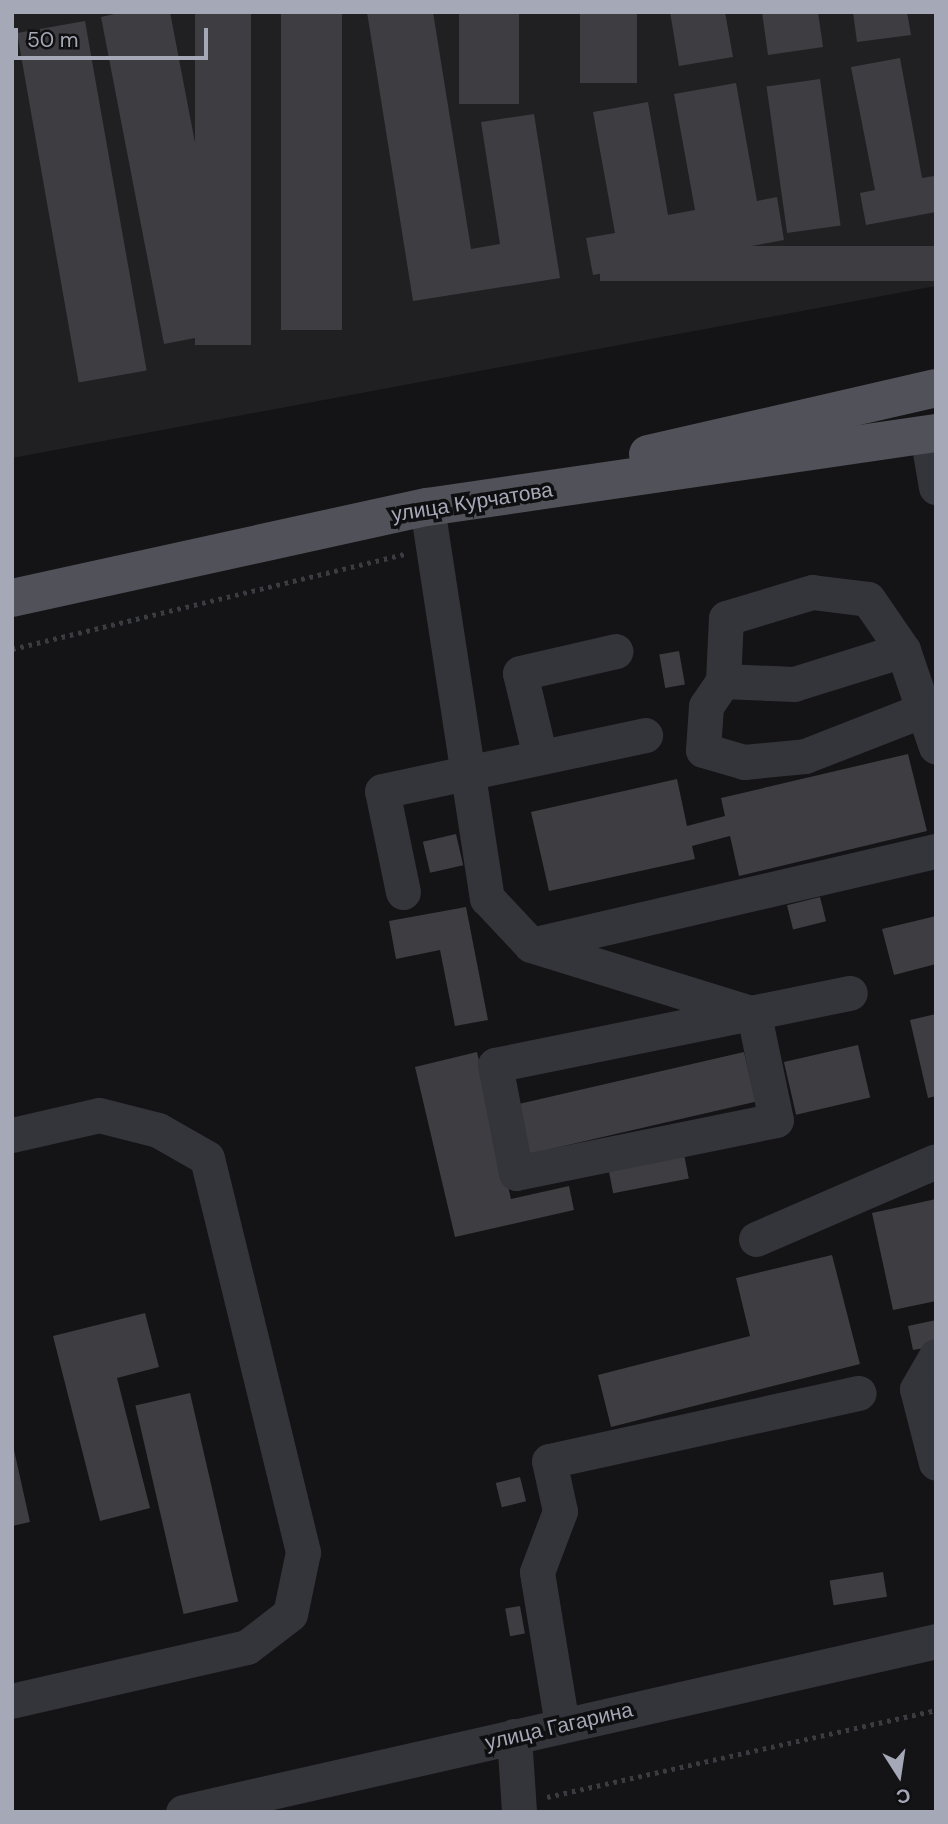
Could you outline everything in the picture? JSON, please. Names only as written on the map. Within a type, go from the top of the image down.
[{"type":"main road","points":[[427,507],[936,388]]},
{"type":"main road","name":"улица Курчатова","points":[[12,598],[427,507],[931,434]]},
{"type":"street","points":[[931,434],[936,487]]},
{"type":"street","points":[[427,507],[487,898],[531,945],[754,1015]]},
{"type":"street","points":[[923,710],[805,756],[744,762],[703,750],[706,706],[723,681],[726,618],[811,592],[868,599],[903,650],[936,747]]},
{"type":"street","points":[[723,681],[794,684],[903,650]]},
{"type":"street","points":[[540,757],[520,673],[615,651]]},
{"type":"street","points":[[403,892],[382,791],[645,736]]},
{"type":"street","points":[[531,945],[936,851]]},
{"type":"street","points":[[754,1015],[776,1120],[516,1173],[495,1065],[754,1015],[850,993]]},
{"type":"street","points":[[12,1135],[99,1115],[158,1130],[207,1158],[303,1552],[290,1614],[247,1647],[12,1701]]},
{"type":"street","points":[[756,1239],[936,1161]]},
{"type":"street","points":[[936,1356],[917,1389],[936,1463]]},
{"type":"street","points":[[562,1725],[537,1572],[560,1511],[549,1461],[859,1393]]},
{"type":"street","name":"улица Гагарина","points":[[183,1812],[286,1800],[562,1725],[936,1641]]},
{"type":"street","points":[[514,1737],[519,1808]]},
{"type":"path","points":[[12,649],[432,548]]},
{"type":"path","points":[[519,1808],[936,1710]]},
{"type":"shaded area","points":[[12,12],[936,12],[936,286],[12,458]]},
{"type":"building","points":[[123,12],[170,12],[231,331],[164,344],[101,17]]},
{"type":"building","points":[[195,12],[251,12],[251,345],[195,345]]},
{"type":"building","points":[[281,12],[342,12],[342,330],[281,330]]},
{"type":"building","points":[[367,12],[433,12],[471,249],[500,244],[481,122],[534,114],[560,278],[413,301]]},
{"type":"building","points":[[459,12],[519,12],[519,104],[459,104]]},
{"type":"building","points":[[580,12],[637,12],[637,83],[580,83]]},
{"type":"building","points":[[670,12],[725,12],[733,57],[679,66]]},
{"type":"building","points":[[762,12],[818,12],[823,47],[768,55]]},
{"type":"building","points":[[853,12],[907,12],[911,35],[857,42]]},
{"type":"building","points":[[85,21],[147,371],[79,383],[17,33]]},
{"type":"building","points":[[900,58],[922,178],[934,176],[936,212],[866,225],[860,193],[875,190],[851,67]]},
{"type":"building","points":[[820,79],[841,226],[787,233],[767,87]]},
{"type":"building","points":[[736,83],[757,201],[777,197],[784,240],[593,275],[586,238],[615,233],[593,112],[648,102],[668,215],[695,210],[674,94]]},
{"type":"building","points":[[600,246],[936,246],[936,281],[600,281]]},
{"type":"building","points":[[679,651],[685,684],[665,688],[659,654]]},
{"type":"building","points":[[908,754],[927,831],[739,876],[730,836],[692,846],[695,859],[549,891],[531,812],[677,779],[687,826],[725,816],[721,798]]},
{"type":"building","points":[[456,834],[463,865],[430,873],[423,842]]},
{"type":"building","points":[[820,897],[826,921],[793,929],[787,905]]},
{"type":"building","points":[[466,907],[488,1020],[455,1026],[440,950],[396,959],[389,921]]},
{"type":"building","points":[[936,916],[936,964],[894,975],[882,929]]},
{"type":"building","points":[[936,1014],[936,1096],[928,1098],[910,1020]]},
{"type":"building","points":[[858,1045],[870,1098],[796,1115],[784,1062]]},
{"type":"building","points":[[477,1052],[511,1199],[569,1186],[574,1210],[455,1237],[415,1067]]},
{"type":"building","points":[[744,1052],[755,1102],[523,1155],[511,1106]]},
{"type":"building","points":[[684,1154],[689,1179],[613,1193],[608,1169]]},
{"type":"building","points":[[936,1199],[936,1301],[893,1310],[872,1213]]},
{"type":"building","points":[[832,1255],[860,1364],[611,1427],[598,1375],[750,1336],[736,1278]]},
{"type":"building","points":[[145,1313],[159,1367],[117,1378],[150,1508],[100,1521],[53,1336]]},
{"type":"building","points":[[936,1320],[936,1346],[913,1350],[908,1326]]},
{"type":"building","points":[[190,1393],[238,1602],[184,1614],[135,1406]]},
{"type":"building","points":[[12,1441],[30,1522],[12,1526]]},
{"type":"building","points":[[520,1477],[526,1501],[502,1507],[496,1483]]},
{"type":"building","points":[[883,1572],[887,1597],[834,1605],[830,1580]]},
{"type":"building","points":[[520,1606],[525,1634],[510,1636],[505,1609]]}]
